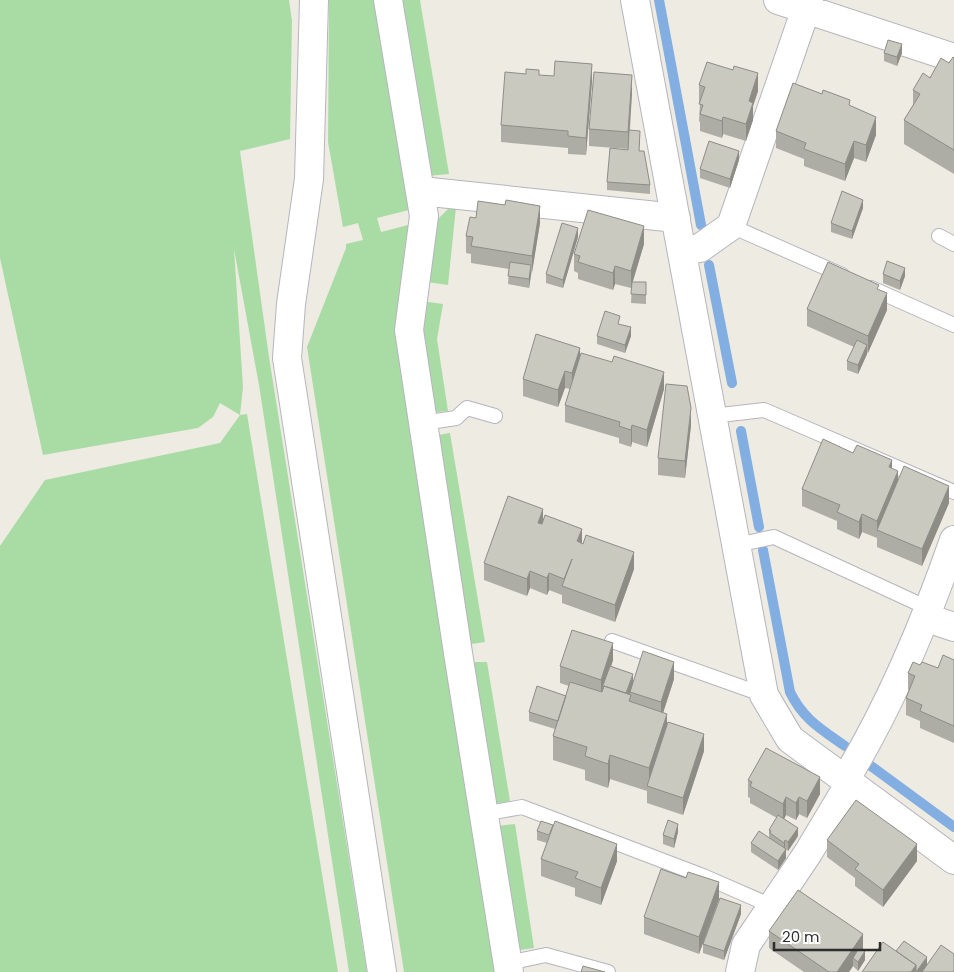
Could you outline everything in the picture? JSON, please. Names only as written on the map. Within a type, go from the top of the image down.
[{"type":"street","points":[[314,0],[309,179],[290,304],[287,358],[382,972]]},
{"type":"street","points":[[388,0],[424,216],[409,330],[509,967]]},
{"type":"street","points":[[635,0],[764,695],[790,740],[954,860]]},
{"type":"street","points":[[778,0],[808,4],[954,58]]},
{"type":"street","points":[[682,251],[700,248],[731,226],[808,4]]},
{"type":"street","points":[[421,191],[676,218]]},
{"type":"street","points":[[740,972],[746,945],[808,853],[867,745],[928,614],[954,540]]},
{"type":"street","points":[[928,614],[954,628]]},
{"type":"lane","points":[[731,226],[954,325]]},
{"type":"lane","points":[[939,236],[954,244]]},
{"type":"lane","points":[[423,423],[456,418],[467,408],[495,416]]},
{"type":"lane","points":[[712,416],[764,410],[954,492]]},
{"type":"lane","points":[[736,545],[774,537],[928,614]]},
{"type":"lane","points":[[612,641],[764,695]]},
{"type":"lane","points":[[484,814],[522,807],[703,876],[772,906]]},
{"type":"lane","points":[[509,967],[546,955],[608,972]]},
{"type":"green space","points":[[0,0],[289,0],[292,21],[290,139],[240,151],[269,357],[367,972],[349,972],[259,385],[234,249],[243,387],[240,415],[220,403],[213,417],[198,428],[43,455],[0,258]]},
{"type":"green space","points":[[329,0],[376,0],[409,210],[377,218],[381,232],[412,224],[399,330],[499,972],[404,972],[307,347],[346,244],[363,240],[358,223],[343,227],[328,142]]},
{"type":"green space","points":[[397,0],[420,0],[449,174],[427,176]]},
{"type":"green space","points":[[451,206],[456,207],[448,285],[427,282],[433,224]]},
{"type":"green space","points":[[421,301],[443,304],[437,339],[448,411],[428,413],[418,331]]},
{"type":"green space","points":[[247,414],[338,972],[0,972],[0,546],[45,480],[220,443],[240,415]]},
{"type":"green space","points":[[450,433],[485,642],[465,645],[438,435]]},
{"type":"green space","points":[[475,662],[487,662],[510,801],[491,805],[470,671]]},
{"type":"green space","points":[[515,824],[534,948],[513,951],[496,826]]},
{"type":"building","points":[[888,40],[902,44],[897,57],[884,53]]},
{"type":"building","points":[[953,57],[954,150],[904,120],[920,94],[913,90],[923,73],[930,78],[941,58],[949,63]]},
{"type":"building","points":[[555,61],[592,64],[586,138],[568,136],[568,131],[501,125],[505,72],[526,74],[526,69],[539,70],[539,75],[554,76]]},
{"type":"building","points":[[707,62],[733,70],[734,66],[758,73],[749,101],[753,103],[746,124],[723,117],[722,121],[700,114],[703,105],[699,104],[705,87],[699,85]]},
{"type":"building","points":[[594,72],[632,75],[628,132],[589,129]]},
{"type":"building","points":[[793,83],[822,94],[823,90],[850,100],[849,105],[876,117],[866,145],[854,141],[845,164],[804,149],[806,143],[776,131]]},
{"type":"building","points":[[629,130],[640,131],[639,151],[644,151],[650,185],[607,182],[610,148],[628,150]]},
{"type":"building","points":[[709,141],[739,151],[730,179],[700,169]]},
{"type":"building","points":[[842,191],[863,200],[852,231],[831,223]]},
{"type":"building","points":[[506,200],[540,206],[532,256],[471,246],[473,237],[466,236],[470,217],[476,218],[478,201],[505,205]]},
{"type":"building","points":[[588,210],[644,226],[631,271],[615,266],[613,273],[578,262],[580,256],[574,254]]},
{"type":"building","points":[[562,223],[578,228],[563,280],[546,274]]},
{"type":"building","points":[[887,261],[905,268],[900,281],[883,274]]},
{"type":"building","points":[[510,262],[531,265],[529,279],[508,276]]},
{"type":"building","points":[[828,262],[879,285],[877,289],[887,293],[868,336],[807,309]]},
{"type":"building","points":[[632,282],[646,282],[646,295],[631,294]]},
{"type":"building","points":[[605,311],[620,316],[618,324],[631,327],[625,345],[597,336]]},
{"type":"building","points":[[536,334],[580,348],[572,373],[565,371],[558,390],[523,379]]},
{"type":"building","points":[[857,340],[867,345],[858,365],[847,361]]},
{"type":"building","points":[[581,353],[612,362],[614,356],[664,372],[647,430],[632,425],[631,430],[619,426],[620,422],[565,405]]},
{"type":"building","points":[[666,384],[687,386],[691,408],[685,461],[658,458]]},
{"type":"building","points":[[823,439],[853,453],[857,445],[892,460],[889,467],[898,471],[877,521],[862,514],[859,522],[837,512],[840,505],[802,489]]},
{"type":"building","points":[[904,466],[949,486],[922,549],[877,530]]},
{"type":"building","points":[[508,496],[543,509],[538,523],[542,524],[545,515],[582,529],[577,541],[583,544],[586,535],[634,552],[615,605],[562,586],[572,559],[564,579],[549,573],[547,578],[530,571],[527,579],[484,563]]},
{"type":"building","points":[[572,630],[613,643],[601,680],[560,666]]},
{"type":"building","points":[[643,651],[674,662],[661,702],[630,692]]},
{"type":"building","points":[[943,655],[954,660],[954,726],[920,711],[922,705],[906,698],[915,676],[908,673],[913,662],[920,665],[922,662],[938,668]]},
{"type":"building","points":[[610,666],[633,674],[626,693],[604,686],[602,688]]},
{"type":"building","points":[[570,682],[602,692],[604,686],[631,695],[629,701],[667,714],[649,768],[610,755],[608,764],[585,756],[587,747],[553,736]]},
{"type":"building","points":[[537,686],[566,696],[558,721],[529,712]]},
{"type":"building","points":[[668,722],[704,734],[683,798],[647,786]]},
{"type":"building","points":[[766,748],[820,777],[807,801],[799,797],[796,803],[786,797],[783,804],[750,786],[752,782],[748,780]]},
{"type":"building","points":[[856,800],[917,844],[883,890],[855,869],[859,864],[827,840]]},
{"type":"building","points":[[778,815],[798,828],[788,842],[785,840],[784,843],[770,833],[771,831],[769,830]]},
{"type":"building","points":[[668,820],[678,824],[674,839],[663,835]]},
{"type":"building","points":[[541,821],[553,825],[549,835],[537,831]]},
{"type":"building","points":[[555,821],[617,844],[601,888],[575,878],[578,872],[541,859]]},
{"type":"building","points":[[759,831],[786,849],[778,861],[751,843]]},
{"type":"building","points":[[661,869],[686,878],[688,872],[719,882],[699,937],[644,917]]},
{"type":"building","points":[[798,890],[863,934],[837,972],[829,972],[769,931]]},
{"type":"building","points":[[720,898],[741,905],[724,951],[703,944]]},
{"type":"building","points":[[904,941],[927,957],[916,972],[916,965],[896,951]]},
{"type":"building","points":[[883,942],[916,965],[911,972],[862,972]]},
{"type":"building","points":[[941,945],[954,954],[954,972],[922,972]]},
{"type":"building","points":[[859,948],[865,951],[858,962],[853,958]]},
{"type":"building","points":[[583,966],[605,972],[581,972]]},
{"type":"waterway","points":[[659,0],[701,225]]},
{"type":"waterway","points":[[709,265],[732,383]]},
{"type":"waterway","points":[[741,431],[759,527]]},
{"type":"waterway","points":[[763,550],[790,692],[801,709],[820,729],[845,746]]},
{"type":"waterway","points":[[871,766],[954,827]]}]
